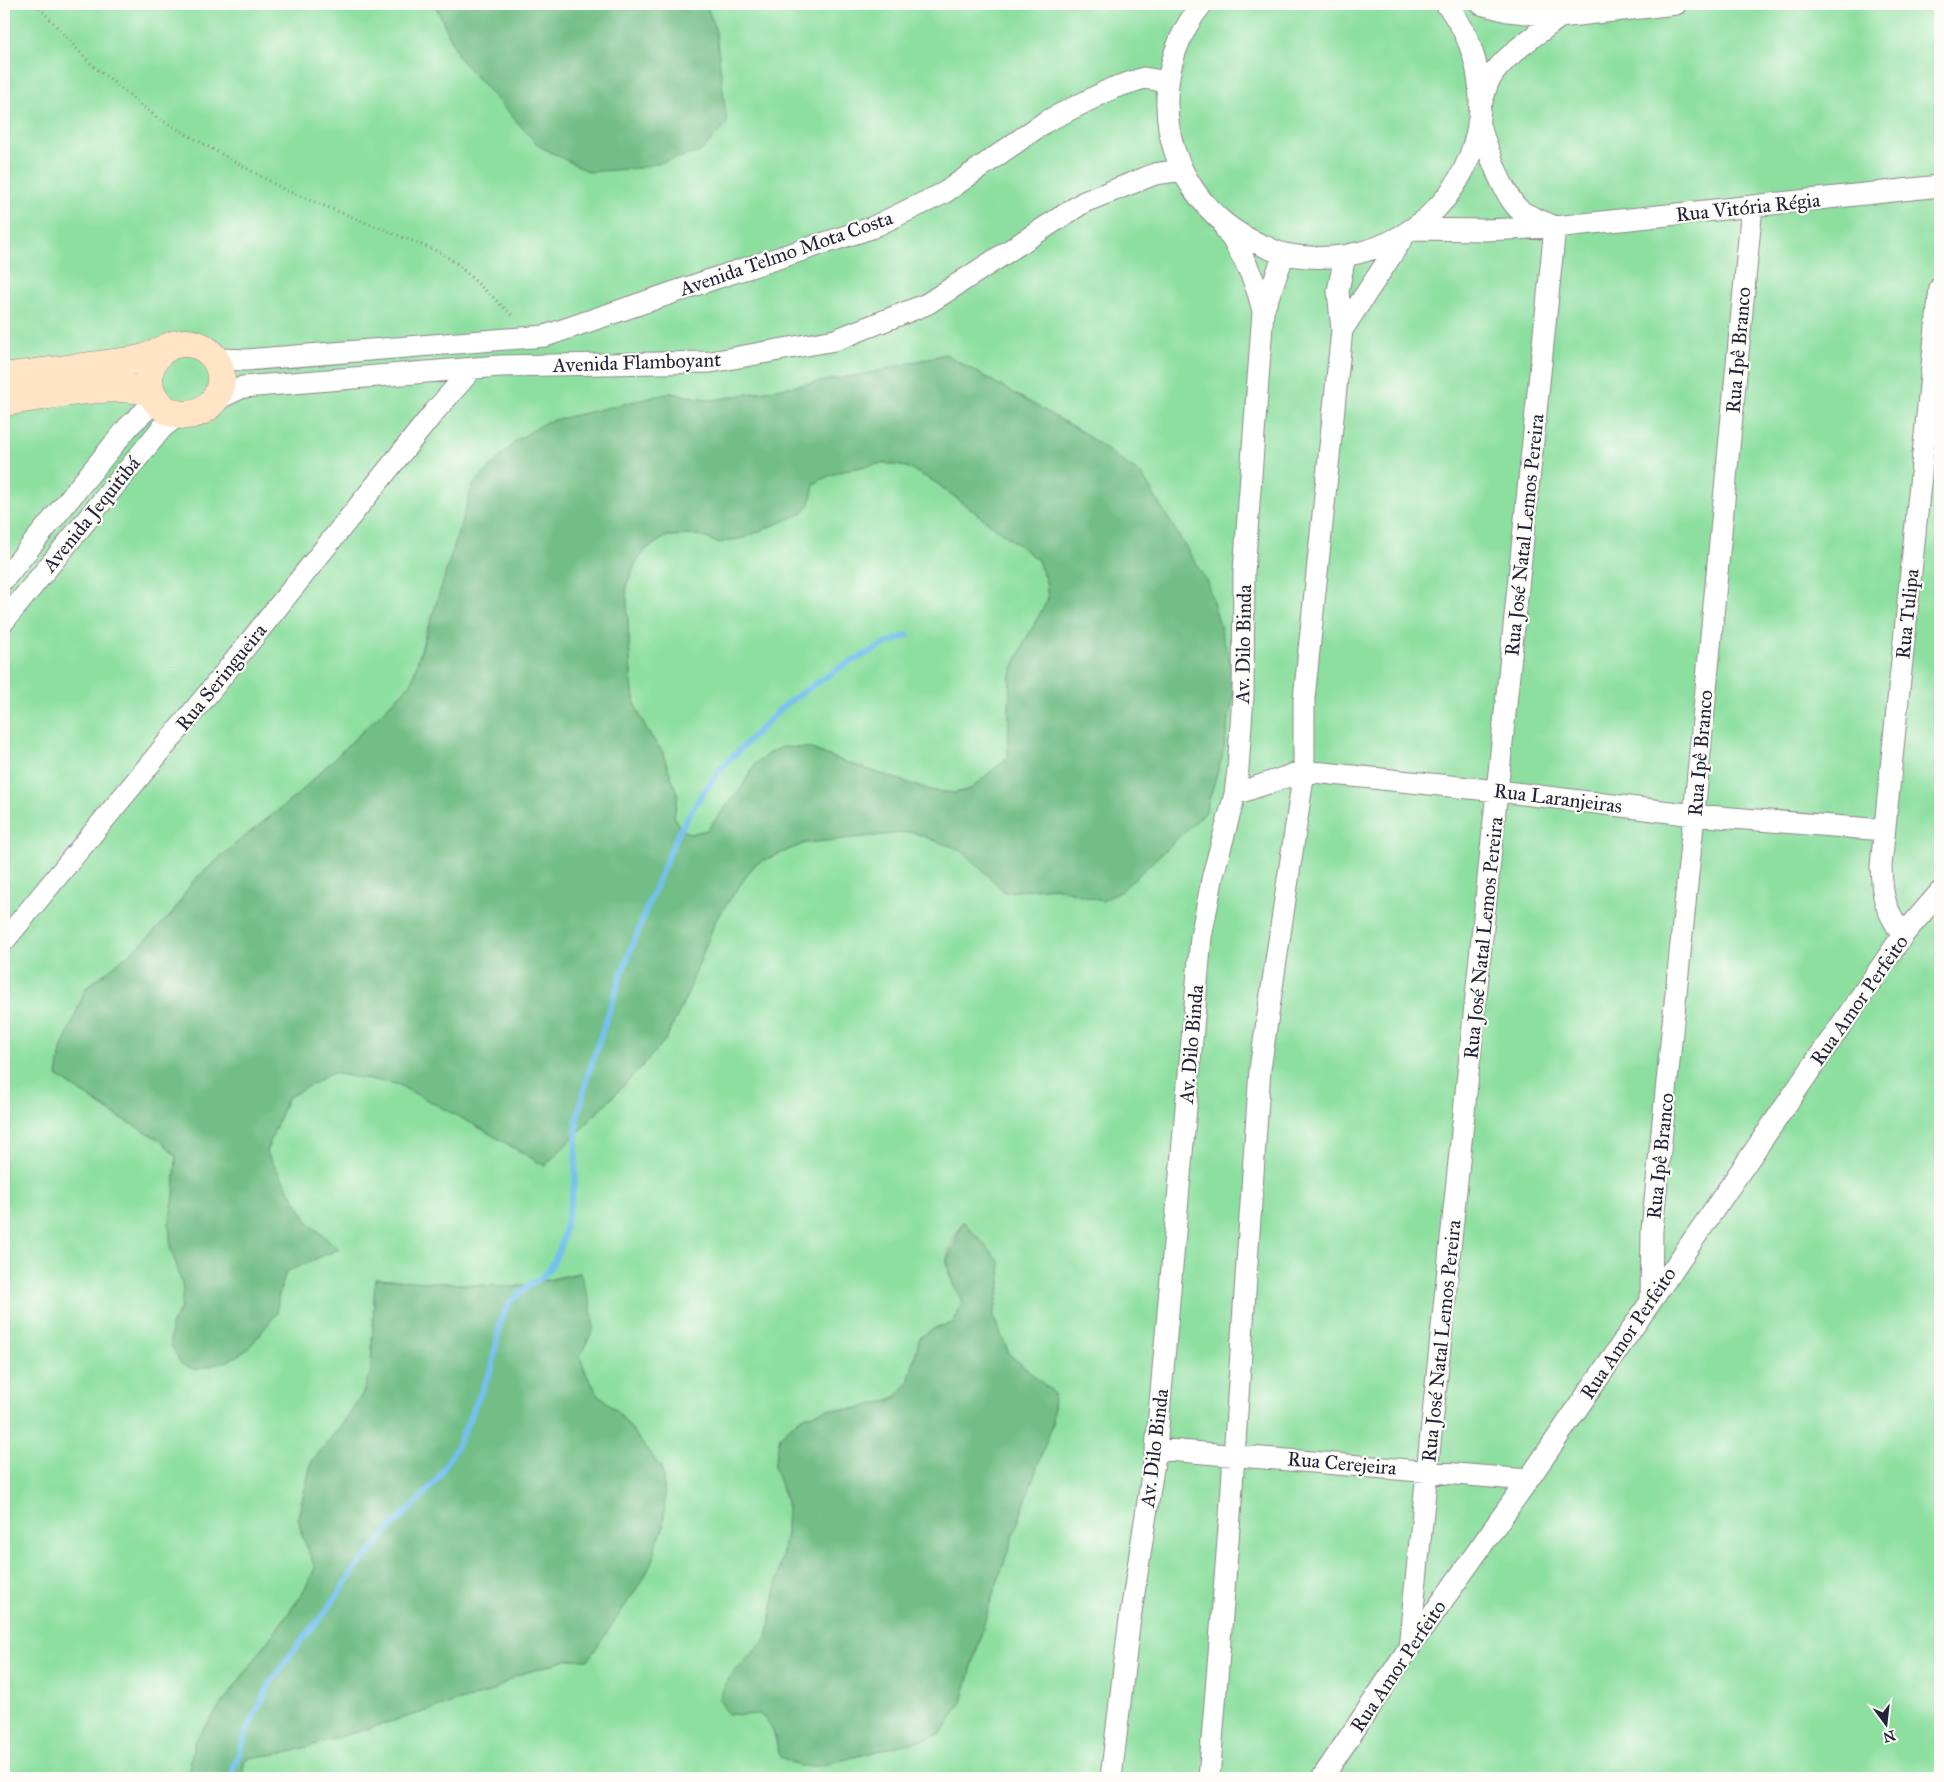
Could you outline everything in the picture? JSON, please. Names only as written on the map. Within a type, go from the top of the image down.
[{"type":"street","points":[[1202,4],[1184,30],[1175,51],[1168,82],[1167,118],[1171,140],[1182,170],[1201,200],[1216,216],[1240,249],[1258,290],[1263,311]]},
{"type":"street","points":[[1446,4],[1460,24],[1476,64],[1480,86],[1479,116],[1503,186],[1520,210],[1555,227]]},
{"type":"street","points":[[1481,4],[1508,11],[1560,17],[1676,4]]},
{"type":"street","points":[[1216,216],[1254,242],[1284,254],[1319,258],[1364,253],[1410,232],[1432,214],[1448,196],[1461,176],[1471,154],[1479,116],[1490,79],[1521,46],[1560,17]]},
{"type":"street","name":"Avenida Telmo Mota Costa","points":[[532,336],[871,228],[944,193],[1046,122],[1112,88],[1144,78],[1168,82]]},
{"type":"street","name":"Avenida Flamboyant","points":[[195,412],[243,388],[424,372],[526,366],[711,362],[835,340],[927,304],[1084,202],[1155,174],[1182,170]]},
{"type":"street","name":"Rua Vitória Régia","points":[[1410,232],[1555,227],[1940,186]]},
{"type":"street","name":"Rua Ipê Branco","points":[[1651,1300],[1653,1220],[1752,206]]},
{"type":"street","name":"Rua José Natal Lemos Pereira","points":[[1409,1648],[1555,227]]},
{"type":"street","points":[[1342,330],[1410,232]]},
{"type":"street","points":[[1263,311],[1284,254]]},
{"type":"street","points":[[1209,1778],[1234,1454],[1260,1069],[1304,771],[1304,699],[1342,330],[1338,291],[1345,256]]},
{"type":"street","name":"Rua Tulipa","points":[[1904,935],[1892,918],[1882,892],[1881,866],[1940,288]]},
{"type":"street","name":"Av. Dilo Binda","points":[[1111,1778],[1129,1626],[1156,1449],[1201,937],[1213,875],[1235,794],[1238,769],[1243,695],[1244,572],[1263,311]]},
{"type":"street","points":[[4,377],[131,361],[145,358],[176,344],[191,343],[206,348],[221,359],[232,361],[532,336]]},
{"type":"street","points":[[423,346],[424,372],[437,390],[438,400],[435,411]]},
{"type":"street","points":[[154,398],[149,383],[152,363],[158,354],[166,348]]},
{"type":"street","points":[[4,402],[122,388],[146,391],[170,411],[195,412],[218,394],[222,385],[219,364],[214,355]]},
{"type":"street","name":"Rua Seringueira","points":[[7,931],[211,690],[435,411],[472,369]]},
{"type":"street","name":"Avenida Jequitibá","points":[[4,578],[128,427],[147,409],[154,398]]},
{"type":"street","name":"Avenida Jequitibá","points":[[4,621],[162,428],[172,420],[195,412]]},
{"type":"street","name":"Rua Laranjeiras","points":[[1235,794],[1304,771],[1498,791],[1694,815],[1884,830]]},
{"type":"street","name":"Rua Amor Perfeito","points":[[1322,1778],[1409,1648],[1528,1480],[1904,935],[1940,892]]},
{"type":"street","name":"Rua Cerejeira","points":[[1156,1449],[1427,1470],[1528,1480]]},
{"type":"path","points":[[36,4],[91,64],[156,117],[285,190],[442,254],[457,264],[532,336]]},
{"type":"green space","points":[[4,4],[435,4],[460,59],[716,32],[706,4],[1940,4],[1940,1778],[243,1778],[244,1761],[248,1758],[290,1752],[493,1691],[515,1676],[569,1659],[587,1660],[654,1558],[655,1546],[663,1529],[665,1497],[662,1469],[618,1412],[599,1395],[587,1376],[580,1356],[586,1343],[579,1273],[515,1287],[375,1279],[371,1369],[363,1393],[344,1422],[312,1461],[298,1517],[302,1535],[316,1568],[301,1596],[194,1742],[188,1778],[4,1778]],"holes":[[[945,354],[1082,432],[1236,681],[1222,757],[1205,813],[1102,901],[1054,887],[1005,892],[961,850],[912,832],[805,843],[755,864],[716,919],[687,995],[666,1039],[635,1074],[545,1166],[480,1128],[397,1084],[332,1073],[287,1098],[266,1152],[309,1223],[339,1249],[285,1271],[278,1298],[277,1313],[171,1325],[181,1308],[183,1288],[171,1250],[169,1224],[174,1196],[176,1157],[162,1141],[113,1114],[57,1076],[86,988],[138,947],[171,915],[193,881],[295,797],[411,684],[427,628],[670,393],[713,400],[871,373]],[[963,1221],[1001,1283],[993,1316],[1009,1354],[1054,1393],[1052,1424],[989,1606],[962,1702],[940,1735],[819,1766],[780,1757],[774,1734],[768,1721],[728,1678],[767,1639],[786,1534],[787,1502],[781,1487],[827,1409],[872,1406],[894,1397],[902,1391],[908,1382],[920,1337],[937,1327],[953,1323],[962,1301],[950,1276],[947,1257]]]},
{"type":"green space","points":[[435,4],[706,4],[716,32],[727,124],[700,152],[639,168],[589,172],[539,146],[460,59]]},
{"type":"green space","points":[[945,354],[1082,432],[1142,475],[1207,582],[1236,681],[1222,757],[1205,813],[1121,891],[1102,901],[1054,887],[1005,892],[961,850],[912,832],[805,843],[755,864],[716,919],[687,995],[666,1039],[635,1074],[545,1166],[480,1128],[397,1084],[332,1073],[287,1098],[266,1152],[309,1223],[339,1249],[286,1272],[278,1298],[277,1313],[247,1350],[228,1361],[196,1370],[181,1364],[171,1345],[171,1325],[181,1308],[183,1288],[171,1250],[169,1224],[174,1196],[176,1156],[162,1141],[114,1114],[57,1076],[61,1050],[86,988],[138,947],[171,915],[193,881],[295,797],[411,684],[473,485],[517,440],[546,422],[670,393],[713,400],[871,373]],"holes":[[[884,463],[907,467],[935,482],[1038,560],[1046,582],[1048,599],[1025,641],[1010,676],[1008,757],[971,789],[955,793],[933,791],[809,748],[782,747],[769,753],[755,764],[742,787],[707,830],[691,834],[680,829],[674,816],[678,796],[662,751],[646,729],[635,705],[631,677],[626,586],[635,564],[646,549],[667,536],[699,535],[718,543],[743,538],[803,513],[810,504],[814,484],[830,475]]]},
{"type":"green space","points":[[884,463],[907,467],[935,482],[1038,560],[1046,582],[1048,599],[1010,676],[1008,757],[971,789],[955,793],[933,791],[809,748],[755,764],[742,787],[707,830],[691,834],[680,829],[674,816],[678,796],[662,751],[646,729],[635,705],[631,677],[626,586],[635,564],[646,549],[667,536],[699,535],[718,543],[810,504],[814,484],[830,475]]},
{"type":"green space","points":[[963,1221],[1000,1262],[1001,1283],[993,1316],[1009,1354],[1054,1393],[1052,1424],[989,1606],[962,1702],[940,1735],[819,1766],[799,1766],[780,1757],[776,1738],[764,1718],[759,1714],[728,1714],[719,1700],[728,1678],[767,1638],[786,1534],[787,1502],[774,1467],[780,1436],[800,1418],[827,1409],[851,1410],[894,1399],[908,1383],[920,1337],[937,1327],[953,1323],[962,1302],[952,1282],[947,1261]]},
{"type":"green space","points":[[580,1273],[590,1302],[594,1328],[580,1356],[587,1376],[599,1395],[618,1412],[662,1469],[665,1497],[663,1529],[655,1546],[654,1558],[644,1578],[588,1660],[569,1659],[515,1676],[493,1691],[290,1752],[248,1758],[244,1761],[243,1778],[188,1778],[194,1742],[301,1596],[315,1568],[302,1535],[298,1517],[312,1461],[344,1422],[363,1393],[371,1369],[375,1279],[515,1287]]},
{"type":"waterway","points":[[232,1778],[233,1769],[248,1729],[270,1684],[291,1654],[327,1610],[354,1571],[394,1524],[421,1498],[438,1478],[458,1444],[492,1368],[500,1323],[505,1311],[511,1301],[530,1284],[543,1277],[552,1265],[561,1246],[571,1202],[575,1180],[577,1119],[588,1075],[620,978],[652,895],[677,836],[691,811],[721,768],[787,703],[841,667],[887,643],[908,635]]}]
